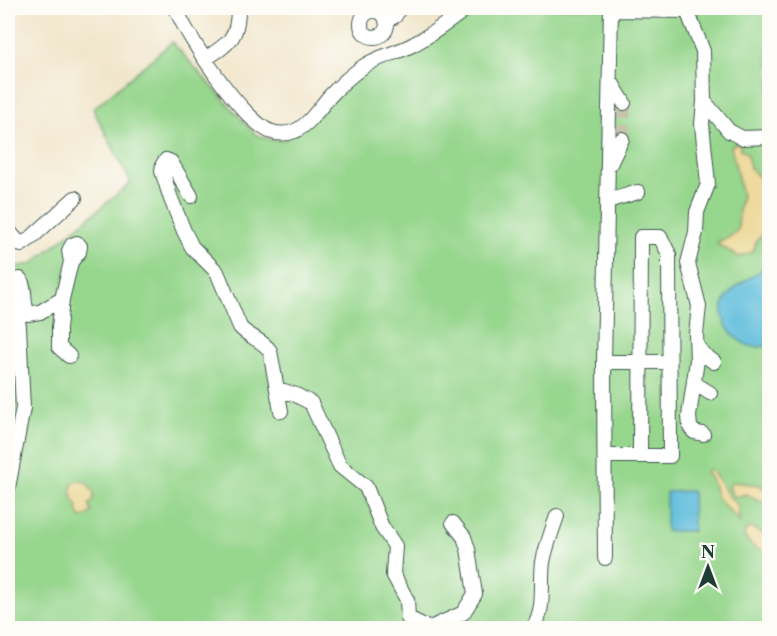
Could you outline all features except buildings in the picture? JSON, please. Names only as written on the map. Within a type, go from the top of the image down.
[{"type":"street","points":[[176,8],[186,29],[239,105],[271,132],[285,134],[296,131],[308,121],[347,78],[369,63],[413,45],[444,26],[467,8]]},
{"type":"street","points":[[205,58],[226,45],[235,35],[239,8]]},
{"type":"street","points":[[386,21],[395,16],[399,8]]},
{"type":"street","points":[[605,558],[604,362],[611,9],[686,9],[703,51],[702,124],[708,184],[697,212],[696,231],[688,263],[699,306],[694,380],[689,405],[690,427],[694,432],[703,434]]},
{"type":"street","points":[[370,11],[378,12],[386,21],[384,32],[378,36],[370,36],[363,32],[361,24],[363,16],[370,11]]},
{"type":"street","points":[[378,36],[386,56]]},
{"type":"street","points":[[610,80],[624,103]]},
{"type":"street","points":[[704,101],[729,131],[742,138],[770,137]]},
{"type":"street","points":[[608,168],[622,139]]},
{"type":"street","points":[[191,196],[171,162],[166,159],[162,171],[171,199],[192,247],[217,273],[240,327],[267,347],[281,411]]},
{"type":"street","points":[[607,201],[638,192]]},
{"type":"street","points":[[8,230],[21,245],[75,198]]},
{"type":"street","points":[[606,456],[640,456],[670,456],[669,254],[660,237],[641,237],[640,456]]},
{"type":"street","points":[[69,356],[59,346],[59,328],[62,299],[71,262]]},
{"type":"street","points":[[8,488],[22,408],[19,326],[11,285],[13,281],[20,279],[24,284],[25,309],[28,314],[40,312],[62,299]]},
{"type":"street","points":[[697,346],[714,362]]},
{"type":"street","points":[[604,362],[669,362]]},
{"type":"street","points":[[694,380],[697,385],[710,393]]},
{"type":"street","points":[[278,389],[310,403],[340,466],[366,487],[382,527],[395,546],[393,574],[407,600],[408,618],[429,628],[463,613],[475,594],[464,537],[453,523]]},
{"type":"street","points":[[533,628],[537,622],[542,595],[543,563],[557,516]]},
{"type":"street","points":[[463,613],[464,628]]},
{"type":"green space","points":[[473,8],[769,8],[769,628],[8,628],[8,268],[32,264],[131,183],[93,109],[172,42],[255,134],[271,140],[285,140],[351,80]]},
{"type":"sand","points":[[740,144],[740,149],[747,154],[750,168],[769,187],[769,235],[757,239],[753,252],[739,257],[717,244],[738,230],[742,196],[731,146]]},
{"type":"sand","points":[[709,469],[729,497],[737,504],[740,522],[717,498],[712,481],[706,472]]},
{"type":"sand","points":[[77,481],[86,482],[94,493],[93,501],[89,505],[92,512],[83,518],[79,516],[78,506],[72,496],[72,484]]},
{"type":"sand","points":[[733,482],[760,485],[766,491],[766,498],[764,501],[758,501],[746,494],[735,497],[730,490],[730,484]]},
{"type":"sand","points":[[751,528],[769,536],[769,553],[761,551],[748,542],[744,535],[746,529]]},
{"type":"water","points":[[769,263],[769,344],[761,347],[752,346],[735,337],[724,321],[722,312],[724,303],[733,290]]},
{"type":"water","points":[[692,491],[693,531],[666,531],[666,492]]},
{"type":"tunnel","points":[[622,139],[624,103]]}]
